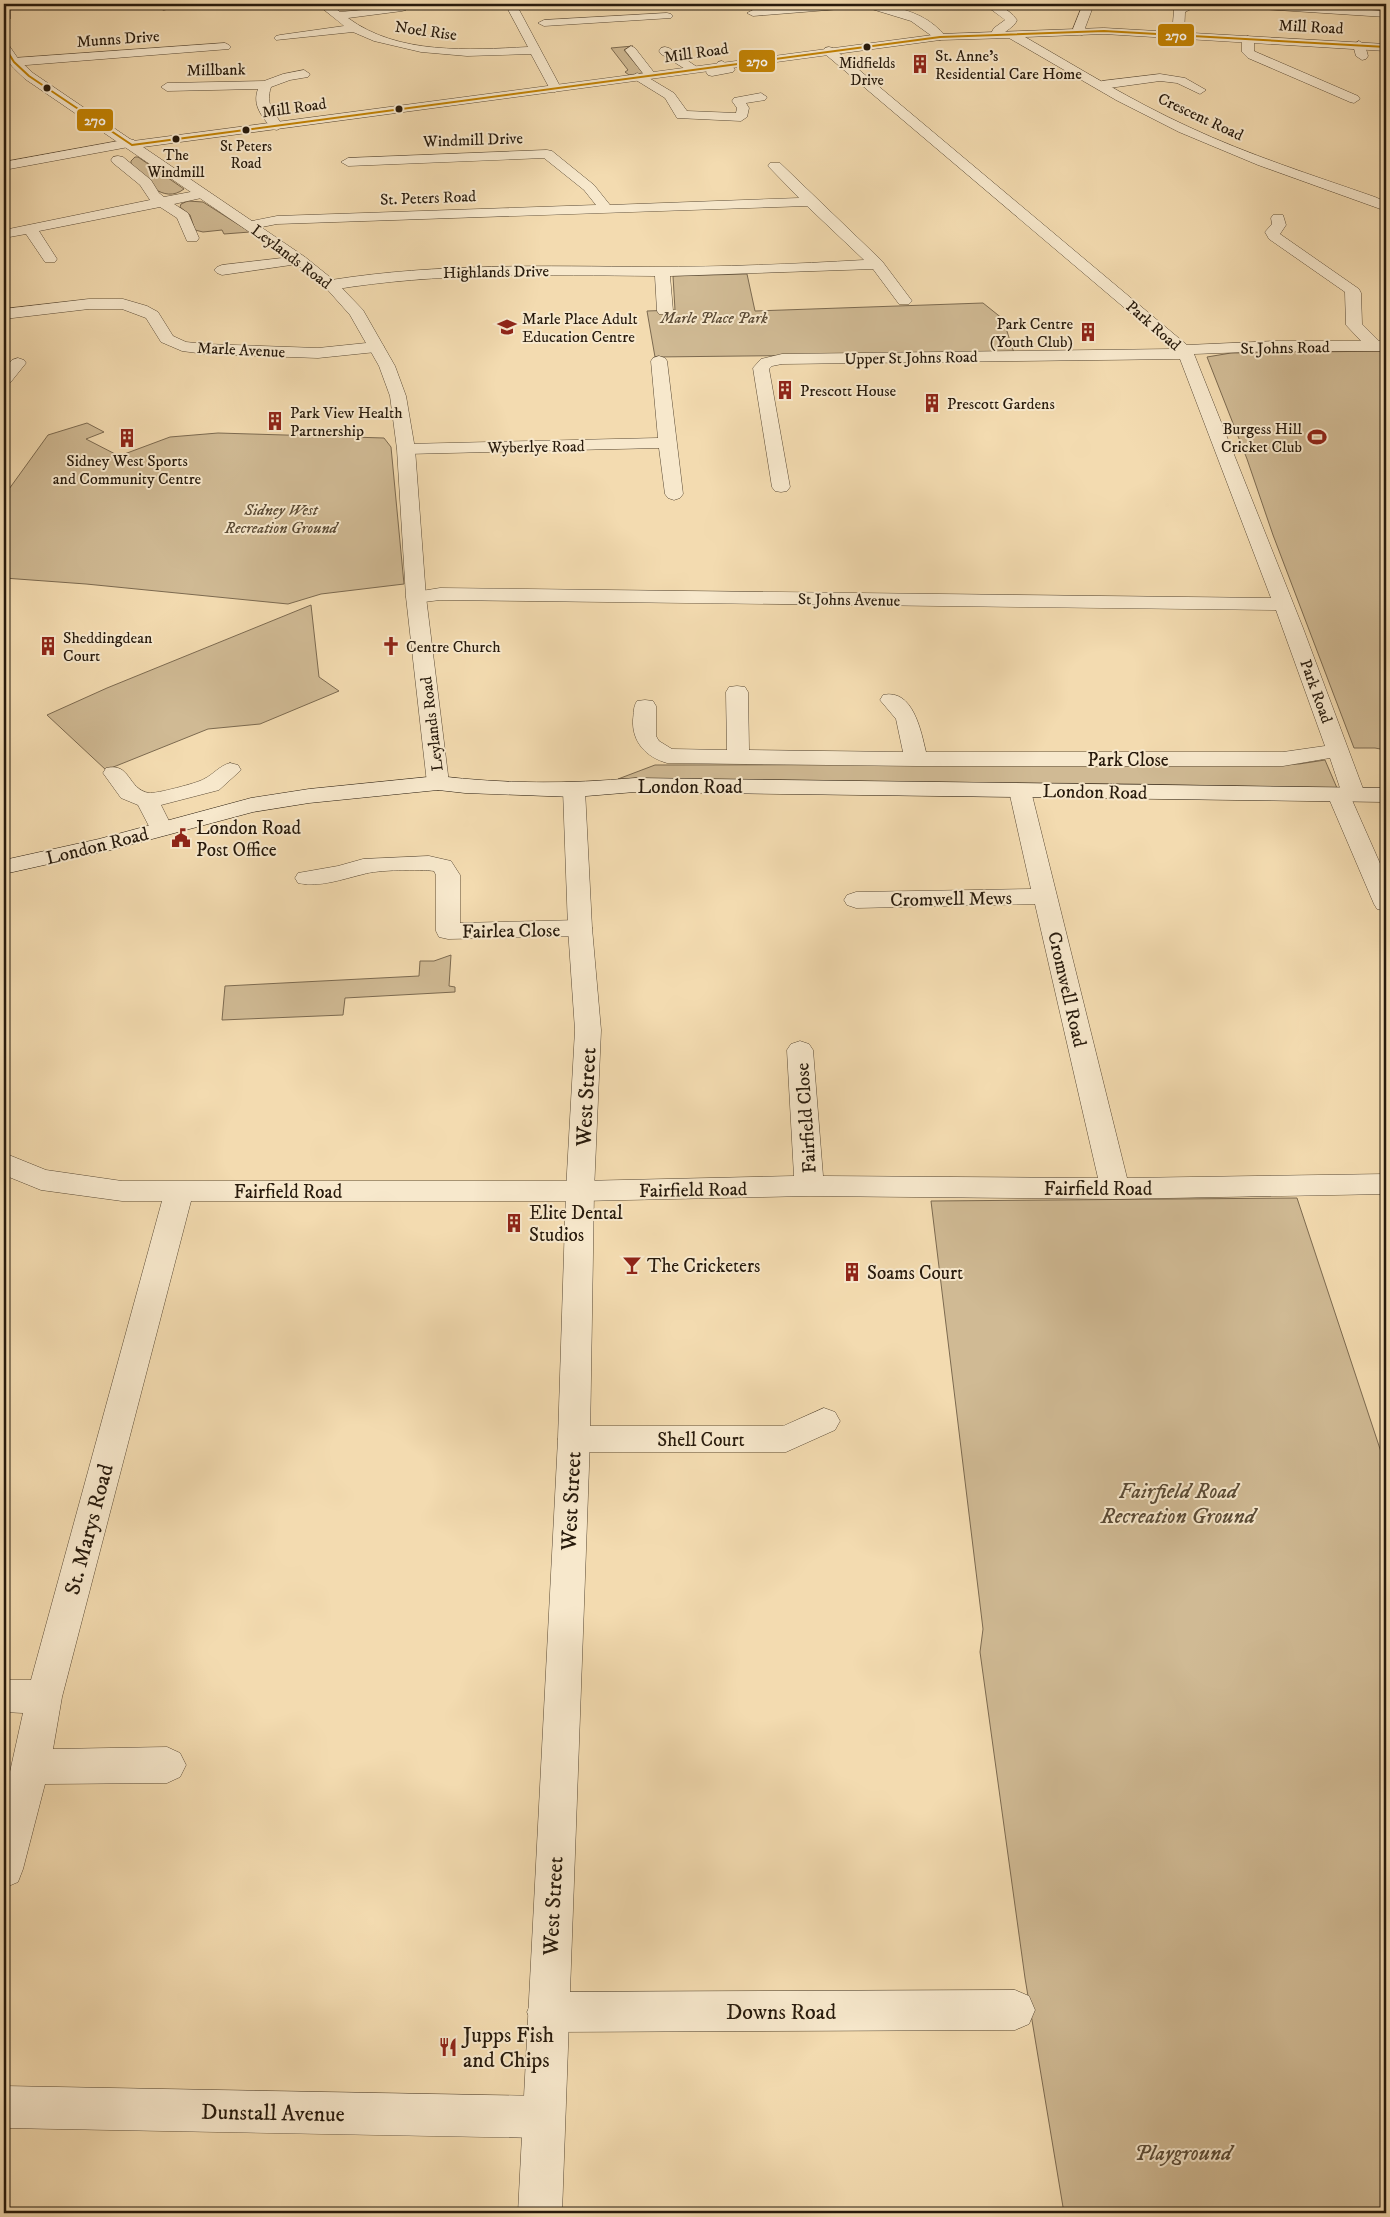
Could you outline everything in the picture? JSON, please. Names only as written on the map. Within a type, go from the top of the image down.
[{"type":"street","points":[[4,19],[5,4]]},
{"type":"street","points":[[155,4],[164,7],[177,4]]},
{"type":"street","name":"Noel Rise","points":[[323,4],[355,28],[397,44],[426,50],[462,52],[535,50]]},
{"type":"street","points":[[753,13],[862,4]]},
{"type":"street","points":[[868,4],[910,16],[928,24],[940,37]]},
{"type":"street","points":[[989,4],[1006,14],[1011,20],[1010,23],[998,30],[996,35]]},
{"type":"street","points":[[1082,32],[1079,28],[1088,4]]},
{"type":"street","points":[[1178,35],[1180,10],[1195,4]]},
{"type":"street","points":[[1230,4],[1386,14]]},
{"type":"street","points":[[512,7],[530,14],[544,23],[667,16]]},
{"type":"street","points":[[512,7],[555,88]]},
{"type":"street","points":[[339,16],[402,8]]},
{"type":"street","points":[[529,39],[537,38],[542,33],[544,23]]},
{"type":"street","points":[[280,38],[355,28]]},
{"type":"street","name":"Mill Road","points":[[4,166],[131,144],[694,69],[721,69],[829,51],[940,37],[1104,31],[1248,39],[1361,50],[1386,47]]},
{"type":"street","name":"Crescent Road","points":[[1012,35],[1157,117],[1232,150],[1386,207]]},
{"type":"street","points":[[1248,39],[1248,52],[1252,55],[1354,99]]},
{"type":"street","name":"Munns Drive","points":[[14,62],[225,47]]},
{"type":"street","name":"Leylands Road","points":[[4,48],[14,62],[45,88],[131,144],[201,194],[252,225],[300,260],[331,285],[357,313],[388,366],[398,396],[406,448],[416,596],[438,782]]},
{"type":"street","points":[[631,50],[643,76],[678,102],[677,116],[743,115],[738,101],[761,96]]},
{"type":"street","points":[[666,51],[694,69]]},
{"type":"street","name":"Park Road","points":[[829,51],[1185,352],[1339,750],[1346,794],[1386,904]]},
{"type":"street","points":[[721,69],[742,77]]},
{"type":"street","name":"Millbank","points":[[167,87],[266,85],[287,77],[304,74]]},
{"type":"street","points":[[1102,85],[1151,79],[1169,79],[1180,81],[1200,90]]},
{"type":"street","points":[[1290,86],[1315,82]]},
{"type":"street","name":"Millbank","points":[[266,85],[261,100],[262,107],[277,126]]},
{"type":"street","name":"Windmill Drive","points":[[348,162],[547,154],[604,203],[605,209]]},
{"type":"street","points":[[118,160],[146,183],[153,196],[183,216],[192,238]]},
{"type":"street","points":[[775,166],[876,264],[904,301]]},
{"type":"street","points":[[5,232],[30,229],[201,194]]},
{"type":"street","name":"St. Peters Road","points":[[252,225],[277,220],[811,202]]},
{"type":"street","points":[[1278,218],[1279,225],[1272,232],[1274,236],[1351,289],[1353,293],[1354,325],[1381,346]]},
{"type":"street","points":[[30,229],[50,259]]},
{"type":"street","points":[[222,270],[300,260]]},
{"type":"street","name":"Highlands Drive","points":[[331,285],[395,274],[447,271],[662,271],[772,269],[876,264]]},
{"type":"street","points":[[662,271],[665,311]]},
{"type":"street","name":"Marle Avenue","points":[[4,314],[89,304],[123,304],[141,309],[152,315],[167,339],[182,346],[205,349],[318,352],[376,346]]},
{"type":"street","name":"St Johns Road","points":[[1185,352],[1275,346],[1381,346]]},
{"type":"street","name":"Upper St Johns Road","points":[[782,487],[761,368],[767,362],[782,359],[1185,352]]},
{"type":"street","points":[[660,361],[667,444],[674,494]]},
{"type":"street","points":[[4,379],[18,363]]},
{"type":"street","name":"Wyberlye Road","points":[[406,448],[667,444]]},
{"type":"street","name":"St Johns Avenue","points":[[416,596],[1283,604]]},
{"type":"street","points":[[737,692],[738,758]]},
{"type":"street","points":[[891,700],[907,718],[916,759]]},
{"type":"street","name":"Park Close","points":[[645,706],[644,738],[651,748],[667,756],[916,759],[1283,759],[1339,750]]},
{"type":"street","points":[[114,773],[129,794],[148,801],[211,785],[230,770]]},
{"type":"street","name":"London Road","points":[[4,867],[251,805],[309,796],[438,782],[465,786],[574,790],[635,786],[1386,795]]},
{"type":"street","name":"West Street","points":[[540,2213],[547,2012],[574,1439],[580,1191],[588,1030],[580,928],[574,790]]},
{"type":"street","name":"Cromwell Road","points":[[1020,791],[1115,1188]]},
{"type":"street","points":[[148,801],[161,829]]},
{"type":"street","name":"Fairlea Close","points":[[307,878],[342,873],[363,866],[429,864],[443,866],[448,875],[448,931],[580,928]]},
{"type":"street","name":"Cromwell Mews","points":[[856,900],[1046,896]]},
{"type":"street","name":"Fairfield Close","points":[[800,1050],[809,1186]]},
{"type":"street","name":"Fairfield Road","points":[[4,1163],[41,1180],[122,1191],[580,1191],[809,1186],[1115,1188],[1386,1184]]},
{"type":"street","name":"St. Marys Road","points":[[4,1869],[31,1767],[44,1696],[179,1191]]},
{"type":"street","name":"Shell Court","points":[[574,1439],[786,1439],[824,1421]]},
{"type":"street","points":[[4,1696],[44,1696]]},
{"type":"street","points":[[31,1767],[167,1765]]},
{"type":"street","name":"Downs Road","points":[[547,2012],[1015,2010]]},
{"type":"street","name":"Dunstall Avenue","points":[[4,2107],[543,2117]]},
{"type":"green space","points":[[633,46],[624,50],[643,73],[629,75],[625,72],[628,70],[611,48]]},
{"type":"green space","points":[[135,157],[138,157],[184,189],[169,194],[154,188],[141,177],[131,164]]},
{"type":"green space","points":[[188,201],[203,202],[250,232],[224,234],[222,230],[203,232],[195,230],[190,215],[180,207],[181,204]]},
{"type":"green space","name":"Marle Place Park","points":[[747,274],[755,311],[983,303],[1003,319],[1014,353],[655,357],[647,311],[675,310],[673,276]]},
{"type":"green space","points":[[1386,351],[1386,750],[1354,748],[1273,535],[1247,459],[1207,357],[1231,353]]},
{"type":"green space","name":"Sidney West Recreation Ground","points":[[87,423],[104,432],[86,439],[119,456],[170,437],[218,433],[384,438],[391,447],[404,584],[321,594],[288,604],[86,584],[4,578],[4,496],[48,435]]},
{"type":"green space","points":[[311,605],[319,677],[339,691],[260,724],[208,729],[106,770],[47,715],[107,688]]},
{"type":"green space","points":[[1325,760],[1337,788],[618,779],[655,765],[1299,764]]},
{"type":"green space","points":[[451,955],[449,986],[455,987],[455,992],[345,998],[343,1015],[222,1020],[225,986],[419,976],[420,961],[434,961]]},
{"type":"green space","name":"Fairfield Road Recreation Ground","points":[[1297,1198],[1386,1467],[1386,2213],[1064,2213],[1025,1978],[980,1652],[983,1629],[931,1201]]},
{"type":"transit line","name":"270","points":[[132,145],[940,37],[1104,31],[1386,47]]},
{"type":"transit line","name":"270","points":[[4,46],[14,62],[29,76],[132,145]]},
{"type":"place","name":"Midfields Drive","points":[[867,47]]},
{"type":"place","name":"St. Anne's Residential Care Home","points":[[920,64]]},
{"type":"place","name":"St Peters Road","points":[[246,130]]},
{"type":"place","name":"The Windmill","points":[[176,139]]},
{"type":"place","name":"Marle Place Adult Education Centre","points":[[507,327]]},
{"type":"place","name":"Park Centre (Youth Club)","points":[[1088,332]]},
{"type":"place","name":"Prescott House","points":[[785,390]]},
{"type":"place","name":"Prescott Gardens","points":[[932,403]]},
{"type":"place","name":"Park View Health Partnership","points":[[275,421]]},
{"type":"place","name":"Burgess Hill Cricket Club","points":[[1317,437]]},
{"type":"place","name":"Sidney West Sports and Community Centre","points":[[127,438]]},
{"type":"place","name":"Sheddingdean Court","points":[[48,646]]},
{"type":"place","name":"Centre Church","points":[[391,646]]},
{"type":"place","name":"London Road Post Office","points":[[181,838]]},
{"type":"place","name":"Elite Dental Studios","points":[[514,1223]]},
{"type":"place","name":"The Cricketers","points":[[632,1265]]},
{"type":"place","name":"Soams Court","points":[[852,1272]]},
{"type":"place","name":"Jupps Fish and Chips","points":[[448,2047]]},
{"type":"park label","name":"Playground","points":[[1183,2152]]}]
